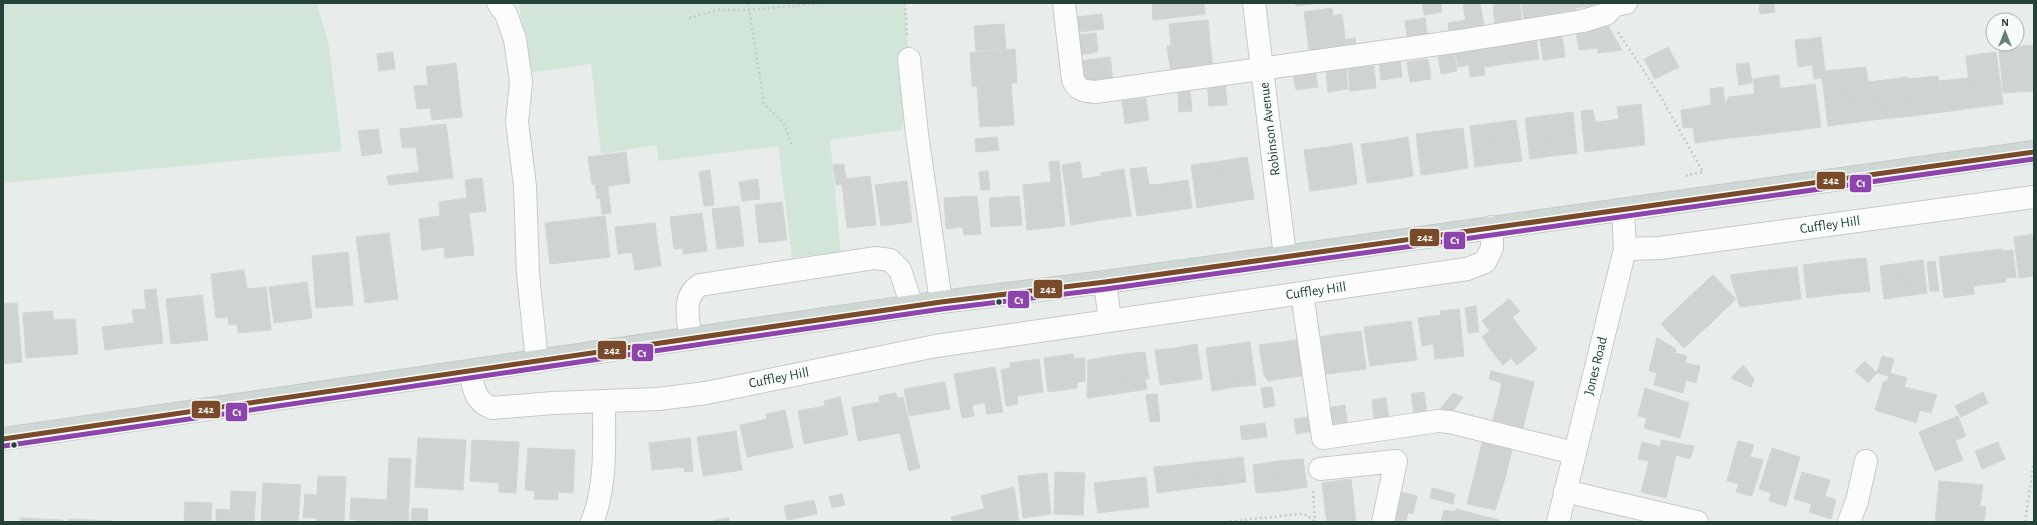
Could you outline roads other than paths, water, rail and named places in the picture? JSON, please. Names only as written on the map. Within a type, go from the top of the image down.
[{"type":"main road","points":[[3,439],[210,407],[537,362],[912,306],[1105,282],[2034,152]]},
{"type":"street","points":[[498,3],[506,14],[515,39],[521,82],[517,122],[525,186],[528,274],[537,362]]},
{"type":"street","points":[[1064,3],[1072,80],[1076,87],[1083,91],[1094,92],[1568,24],[1606,14],[1615,4],[1626,3]]},
{"type":"street","name":"Robinson Avenue","points":[[1254,3],[1285,256]]},
{"type":"street","points":[[909,59],[942,302]]},
{"type":"street","name":"Cuffley Hill","points":[[1625,248],[1660,248],[2034,197]]},
{"type":"street","name":"Jones Road","points":[[1558,522],[1625,248],[1623,210]]},
{"type":"street","name":"Cuffley Hill","points":[[470,371],[473,388],[478,399],[485,406],[492,408],[553,402],[658,399],[706,393],[936,346],[1467,269],[1486,262],[1492,248],[1492,227]]},
{"type":"street","points":[[690,339],[688,298],[692,290],[700,285],[867,259],[875,258],[890,260],[900,270],[912,306]]},
{"type":"street","points":[[1105,282],[1110,321]]},
{"type":"street","points":[[1302,293],[1323,438],[1438,421],[1450,422],[1574,453]]},
{"type":"street","points":[[592,522],[596,512],[602,474],[604,401]]},
{"type":"street","points":[[1316,478],[1396,461],[1382,522]]},
{"type":"street","points":[[1849,522],[1857,501],[1866,461]]},
{"type":"street","points":[[1565,491],[1697,522]]}]
